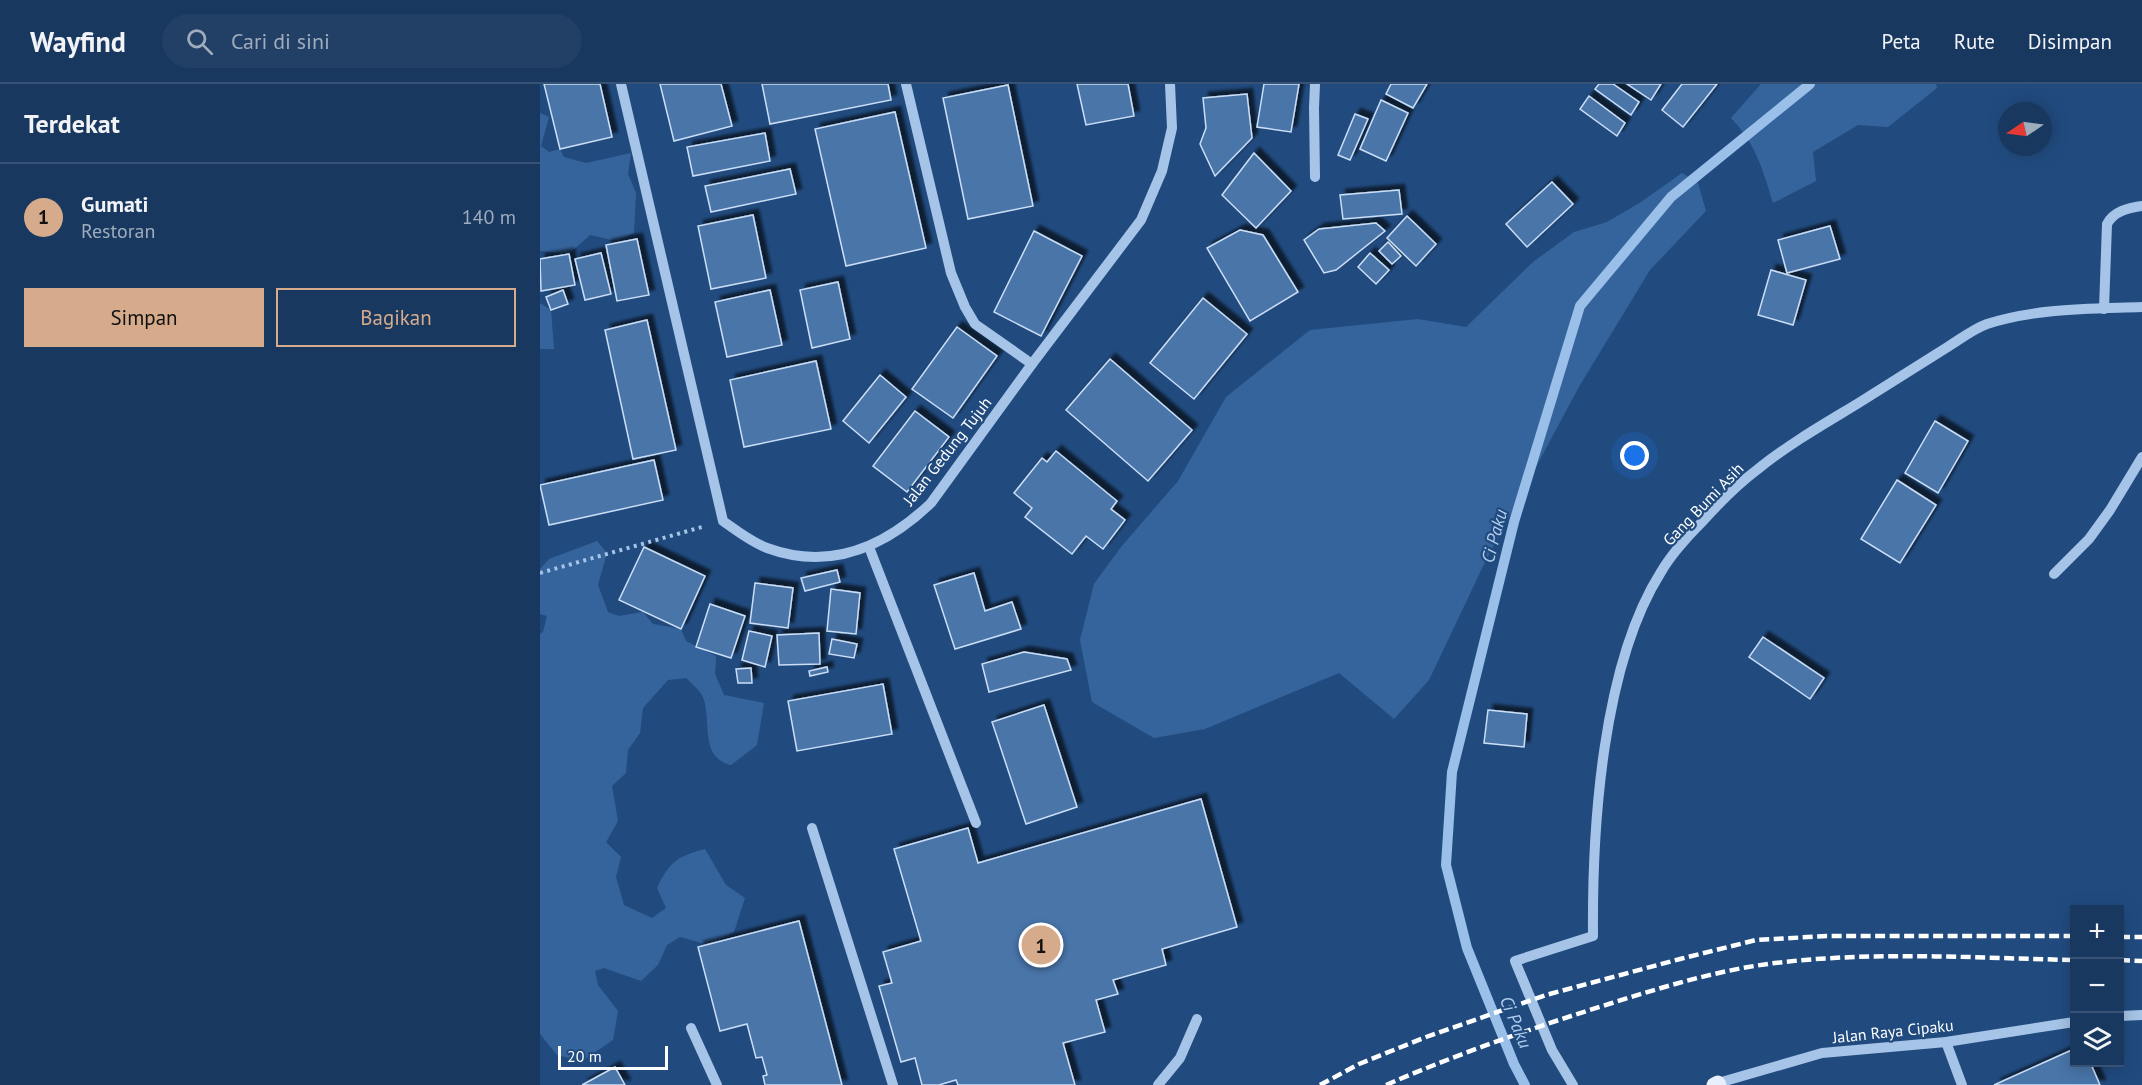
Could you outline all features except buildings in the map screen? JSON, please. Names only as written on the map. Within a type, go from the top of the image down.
[{"type":"street","points":[[621,84],[723,522]]},
{"type":"street","points":[[906,84],[951,273],[965,307],[975,324],[1032,364]]},
{"type":"street","name":"Jalan Gedung Tujuh","points":[[723,522],[766,548],[792,555],[845,554],[869,547],[894,534],[931,503],[1141,220],[1162,171],[1172,128],[1170,84]]},
{"type":"street","points":[[1316,84],[1314,108],[1316,177]]},
{"type":"street","points":[[2104,309],[2107,224],[2111,217],[2121,211],[2142,206]]},
{"type":"street","name":"Gang Bumi Asih","points":[[1573,1085],[1552,1050],[1515,961],[1593,936],[1593,893],[1600,788],[1618,679],[1630,636],[1645,599],[1662,570],[1688,536],[1728,494],[1766,462],[1985,325],[2044,312],[2142,307]]},
{"type":"street","points":[[2054,574],[2089,538],[2110,510],[2142,457]]},
{"type":"street","points":[[869,547],[976,823]]},
{"type":"street","points":[[812,828],[892,1085]]},
{"type":"street","points":[[2124,1016],[2142,1015]]},
{"type":"street","points":[[1158,1085],[1180,1058],[1197,1019]]},
{"type":"street","name":"Jalan Raya Cipaku","points":[[1717,1084],[1822,1053],[1947,1042],[2070,1023]]},
{"type":"street","points":[[691,1028],[717,1085]]},
{"type":"street","points":[[1947,1042],[1962,1085]]},
{"type":"path","points":[[540,573],[723,522]]},
{"type":"shaded area","points":[[1761,84],[1936,84],[1937,88],[1888,127],[1858,125],[1813,152],[1816,181],[1773,203],[1753,148],[1731,118]]},
{"type":"shaded area","points":[[540,113],[549,117],[541,146],[549,152],[560,149],[564,157],[586,163],[631,153],[628,174],[636,193],[634,233],[616,241],[590,235],[569,254],[540,251]]},
{"type":"shaded area","points":[[1682,173],[1698,183],[1706,211],[1650,270],[1580,385],[1486,560],[1429,680],[1394,719],[1339,673],[1205,729],[1154,738],[1092,702],[1080,640],[1094,584],[1121,547],[1178,481],[1226,397],[1310,330],[1418,319],[1466,327],[1533,262],[1574,232],[1607,222],[1641,202]]},
{"type":"shaded area","points":[[540,303],[551,310],[554,349],[540,349]]},
{"type":"shaded area","points":[[597,541],[607,553],[598,585],[608,612],[619,616],[643,612],[653,624],[681,629],[686,641],[716,656],[715,674],[724,695],[764,703],[757,745],[731,765],[721,761],[715,755],[708,738],[703,697],[686,678],[668,680],[643,708],[640,733],[628,750],[626,773],[612,786],[618,821],[606,842],[621,857],[616,877],[624,905],[652,918],[666,908],[657,888],[670,866],[688,854],[705,849],[726,885],[745,898],[734,932],[709,945],[680,937],[667,945],[658,965],[641,981],[604,968],[595,971],[598,985],[618,1011],[613,1040],[582,1061],[557,1055],[540,1034],[540,634],[543,632],[547,616],[540,614],[540,569],[549,559]]},
{"type":"waterway","name":"Ci Paku","points":[[1525,1085],[1514,1064],[1467,948],[1446,865],[1452,772],[1514,522],[1580,306],[1671,197],[1810,84]]},
{"type":"railway","points":[[1320,1085],[1359,1064],[1426,1037],[1546,995],[1756,940],[1827,936],[2070,936]]},
{"type":"railway","points":[[2124,937],[2142,937]]},
{"type":"railway","points":[[1386,1085],[1470,1051],[1583,1012],[1693,979],[1754,966],[1812,959],[1887,956],[2070,960]]},
{"type":"railway","points":[[2124,960],[2142,961]]},
{"type":"place","name":"Gumati","points":[[1041,945]]}]
